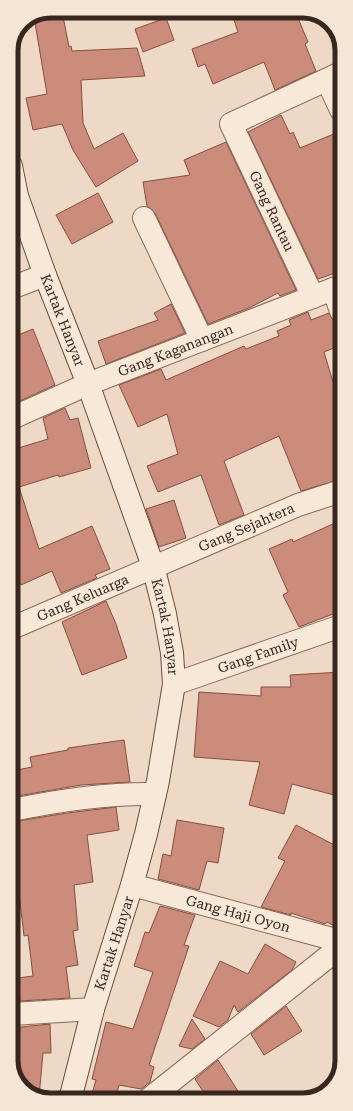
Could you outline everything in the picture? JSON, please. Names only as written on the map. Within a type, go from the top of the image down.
[{"type":"street","name":"Gang Rantau","points":[[334,77],[231,124],[335,301]]},
{"type":"street","name":"Kartak Hanyar","points":[[18,199],[45,275],[88,384],[153,566],[166,614],[172,653],[174,684],[155,794],[132,885],[93,1009],[72,1093]]},
{"type":"street","points":[[144,218],[202,340]]},
{"type":"street","points":[[18,285],[45,275]]},
{"type":"street","name":"Gang Kaganangan","points":[[18,415],[88,384],[329,291]]},
{"type":"street","name":"Gang Sejahtera","points":[[153,566],[298,505],[335,493]]},
{"type":"street","name":"Gang Keluarga","points":[[18,625],[153,566]]},
{"type":"street","name":"Gang Family","points":[[174,684],[335,628]]},
{"type":"street","points":[[18,809],[69,798],[121,793],[155,794]]},
{"type":"street","name":"Gang Haji Oyon","points":[[132,885],[335,940]]},
{"type":"street","name":"Gang Haji Oyon","points":[[158,1093],[335,950]]},
{"type":"street","points":[[18,1014],[93,1009]]},
{"type":"building","points":[[50,18],[63,18],[69,47],[71,46],[72,51],[137,48],[145,76],[81,80],[83,123],[94,149],[123,133],[138,161],[96,187],[73,150],[62,124],[33,130],[26,98],[47,94],[35,22]]},
{"type":"building","points":[[166,18],[174,40],[143,52],[135,29]]},
{"type":"building","points":[[233,18],[298,18],[308,42],[305,44],[316,71],[275,90],[264,62],[213,84],[205,64],[198,67],[192,49],[238,32]]},
{"type":"building","points":[[281,115],[290,134],[293,132],[300,148],[335,133],[335,273],[318,279],[248,132]]},
{"type":"building","points":[[226,142],[296,290],[280,296],[278,293],[249,308],[208,324],[155,213],[147,206],[143,182],[190,175],[184,160]]},
{"type":"building","points":[[98,193],[113,222],[72,244],[56,215]]},
{"type":"building","points":[[171,304],[185,333],[106,364],[98,341],[158,320],[154,313]]},
{"type":"building","points":[[308,312],[311,320],[329,313],[335,321],[335,347],[324,352],[335,389],[335,481],[301,491],[279,436],[224,461],[244,515],[219,525],[201,475],[158,492],[147,466],[178,454],[167,414],[138,427],[119,385],[161,369],[166,380],[244,346],[246,349],[279,336],[277,331],[291,325],[289,320]]},
{"type":"building","points":[[33,329],[55,385],[18,402],[18,335]]},
{"type":"building","points":[[65,408],[70,420],[78,418],[91,468],[59,477],[58,475],[19,487],[39,549],[92,526],[110,569],[95,575],[97,578],[61,593],[52,571],[21,585],[18,578],[18,448],[48,439],[43,418]]},
{"type":"building","points":[[174,500],[186,538],[159,547],[146,509]]},
{"type":"building","points":[[335,523],[335,613],[299,627],[283,595],[288,592],[269,549],[292,539],[293,542]]},
{"type":"building","points":[[106,601],[116,624],[127,658],[82,675],[62,622]]},
{"type":"building","points":[[335,672],[335,795],[292,784],[284,814],[249,805],[260,762],[194,757],[199,692],[261,696],[261,687],[291,687],[290,675]]},
{"type":"building","points":[[124,740],[130,782],[81,785],[18,796],[18,770],[32,767],[30,757],[68,750],[68,748]]},
{"type":"building","points":[[116,807],[119,830],[87,835],[93,882],[74,885],[78,930],[73,931],[78,965],[66,967],[70,998],[20,1001],[18,978],[33,976],[28,935],[24,936],[18,887],[18,821]]},
{"type":"building","points":[[177,820],[224,828],[218,863],[207,861],[199,890],[158,879],[163,854],[171,856]]},
{"type":"building","points":[[296,825],[335,845],[335,926],[327,922],[325,924],[291,913],[291,915],[261,907],[285,861],[278,858]]},
{"type":"building","points":[[160,906],[195,915],[184,945],[189,946],[149,1065],[154,1067],[150,1082],[141,1089],[119,1085],[117,1093],[92,1093],[96,1080],[92,1079],[106,1022],[133,1029],[153,972],[134,966],[145,932],[149,933]]},
{"type":"building","points":[[265,944],[296,962],[292,970],[238,1012],[234,1005],[228,1020],[219,1027],[193,1016],[220,961],[248,974]]},
{"type":"building","points":[[286,1006],[302,1031],[264,1055],[251,1034]]},
{"type":"building","points":[[192,1019],[205,1039],[192,1049],[179,1046]]},
{"type":"building","points":[[50,1024],[51,1053],[43,1053],[40,1092],[32,1088],[23,1079],[20,1073],[18,1061],[18,1027]]},
{"type":"building","points":[[218,1060],[239,1093],[204,1093],[195,1079]]}]
